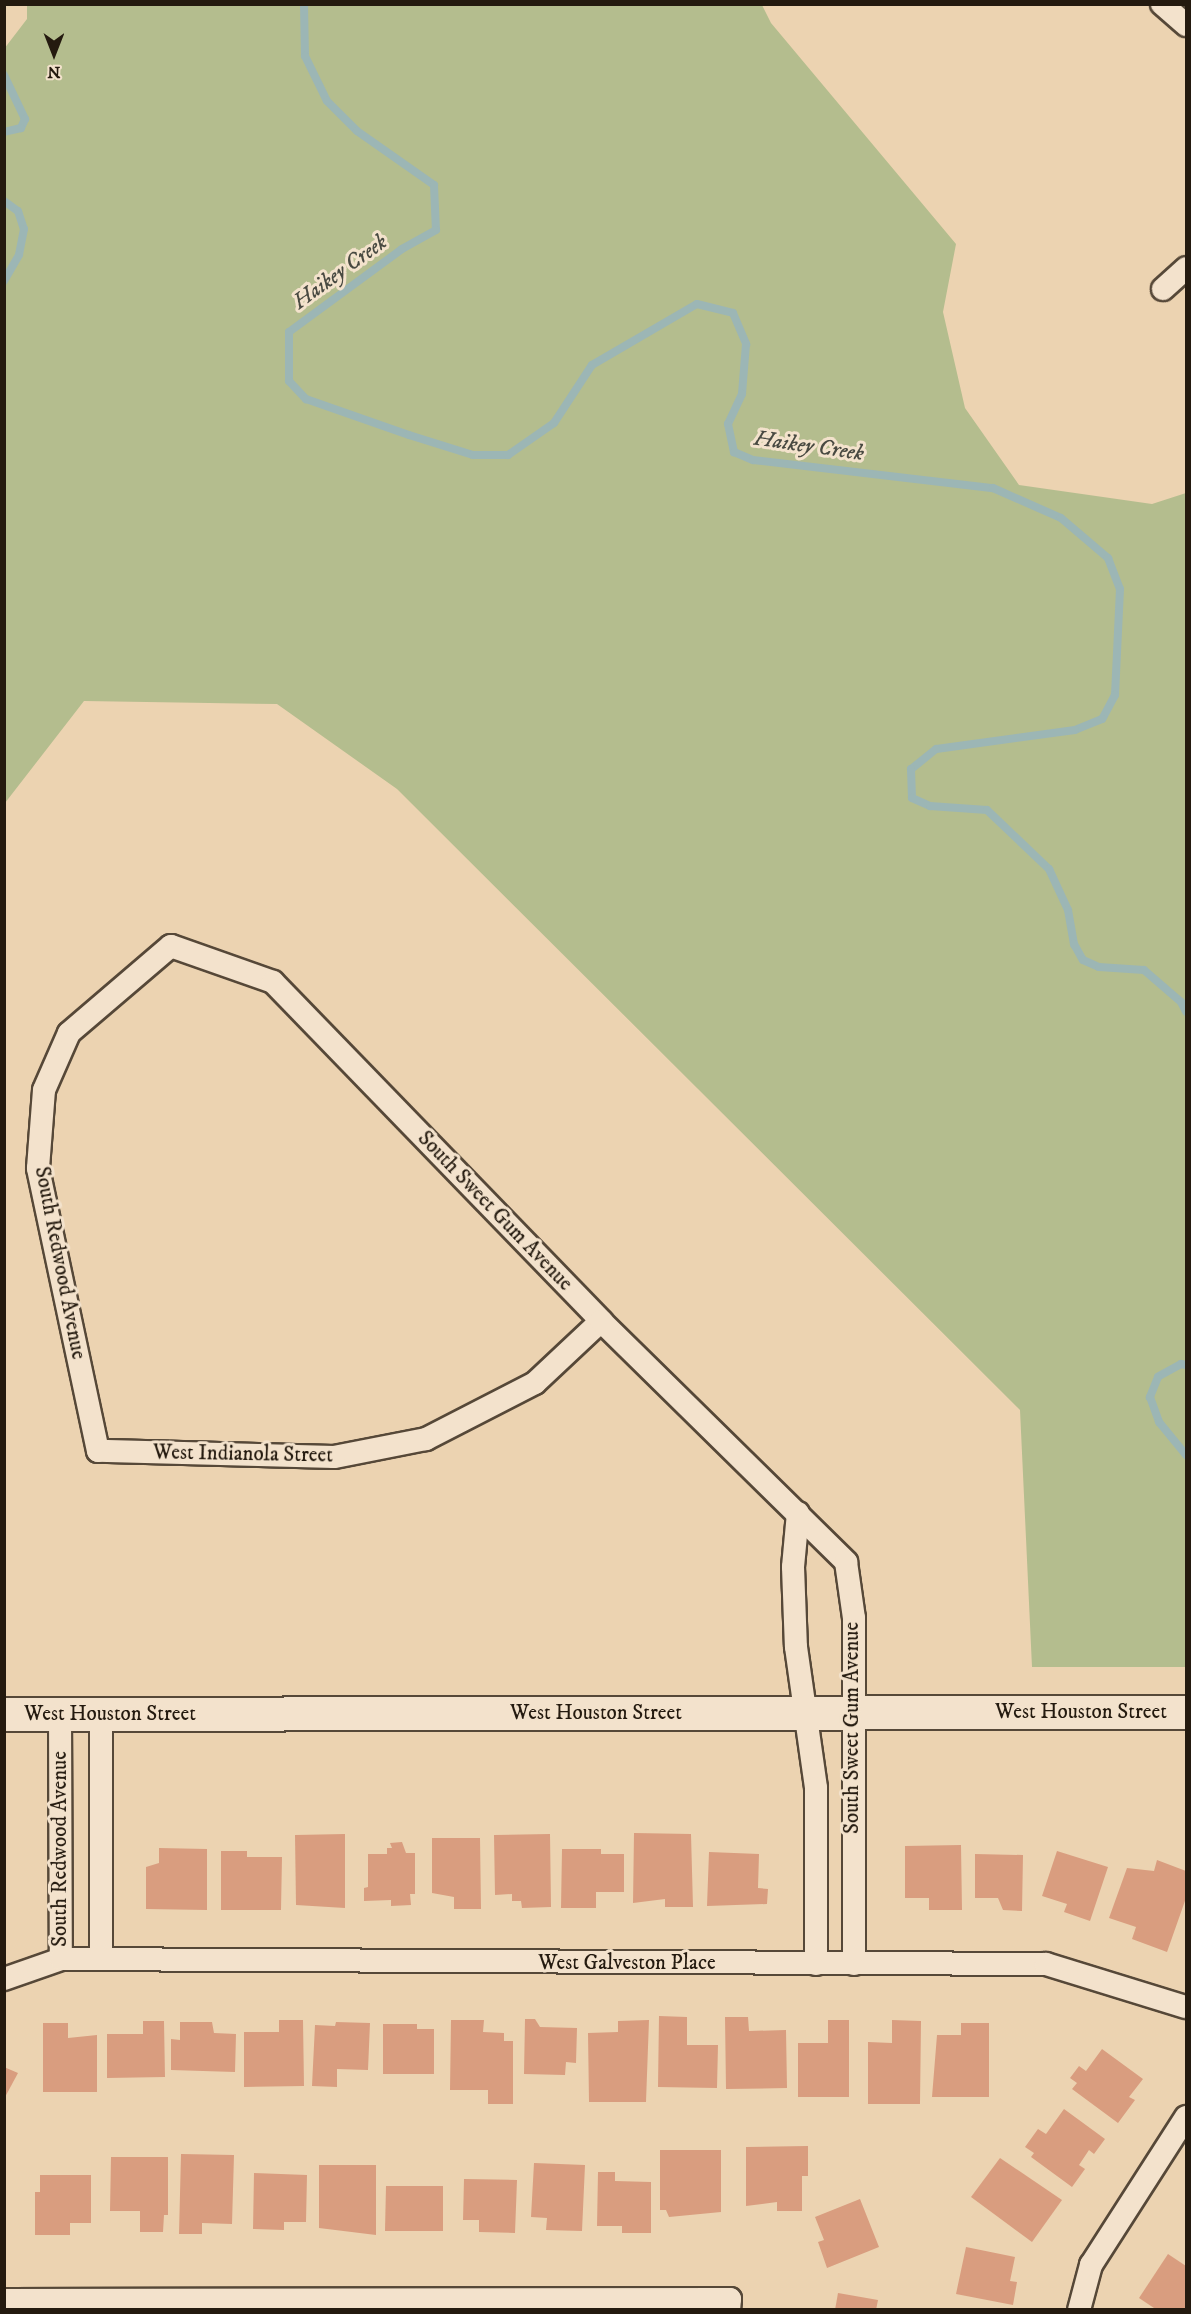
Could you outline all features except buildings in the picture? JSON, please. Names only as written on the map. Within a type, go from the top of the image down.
[{"type":"main road","name":"West Houston Street","points":[[4,1714],[1186,1712]]},
{"type":"street","points":[[1162,4],[1186,25]]},
{"type":"street","points":[[1163,289],[1186,268]]},
{"type":"street","name":"South Sweet Gum Avenue","points":[[171,946],[273,982],[601,1321],[846,1562],[854,1618],[852,1712],[854,1964]]},
{"type":"street","name":"South Redwood Avenue","points":[[98,1451],[39,1168],[44,1090],[69,1033],[171,946]]},
{"type":"street","name":"West Indianola Street","points":[[98,1451],[334,1457],[426,1439],[535,1383],[601,1321]]},
{"type":"street","name":"South Sweet Gum Avenue","points":[[798,1513],[793,1568],[796,1647],[816,1788],[816,1964]]},
{"type":"street","name":"South Redwood Avenue","points":[[4,1979],[61,1959],[60,1714]]},
{"type":"street","name":"South Redwood Avenue","points":[[101,1714],[102,1959]]},
{"type":"street","name":"West Galveston Place","points":[[61,1959],[1046,1964],[1186,2007]]},
{"type":"street","points":[[1079,2310],[1091,2265],[1186,2117]]},
{"type":"street","points":[[4,2300],[303,2304],[729,2304]]},
{"type":"green space","points":[[27,5],[762,5],[771,23],[956,244],[943,312],[965,408],[1019,485],[1152,504],[1186,493],[1186,1667],[1032,1667],[1020,1410],[397,789],[277,704],[84,701],[5,803],[4,49],[27,19]]},
{"type":"waterway","name":"Haikey Creek","points":[[304,4],[305,56],[327,101],[357,131],[434,185],[436,230],[402,249],[289,332],[289,381],[306,399],[409,435],[473,455],[508,455],[554,423],[592,365],[697,304],[733,313],[746,344],[742,394],[728,424],[734,452],[753,460],[993,488],[1061,518],[1108,558],[1120,589],[1115,695],[1102,719],[1075,730],[936,749],[911,769],[912,798],[930,806],[987,810],[1049,869],[1068,910],[1074,944],[1083,960],[1099,967],[1144,970],[1181,1002],[1186,1012]]},
{"type":"waterway","points":[[4,75],[25,119],[21,128],[4,132]]},
{"type":"waterway","points":[[4,201],[18,211],[24,229],[19,255],[4,281]]},
{"type":"waterway","name":"Haikey Creek","points":[[1186,1365],[1181,1364],[1158,1377],[1150,1397],[1159,1422],[1186,1455]]}]
